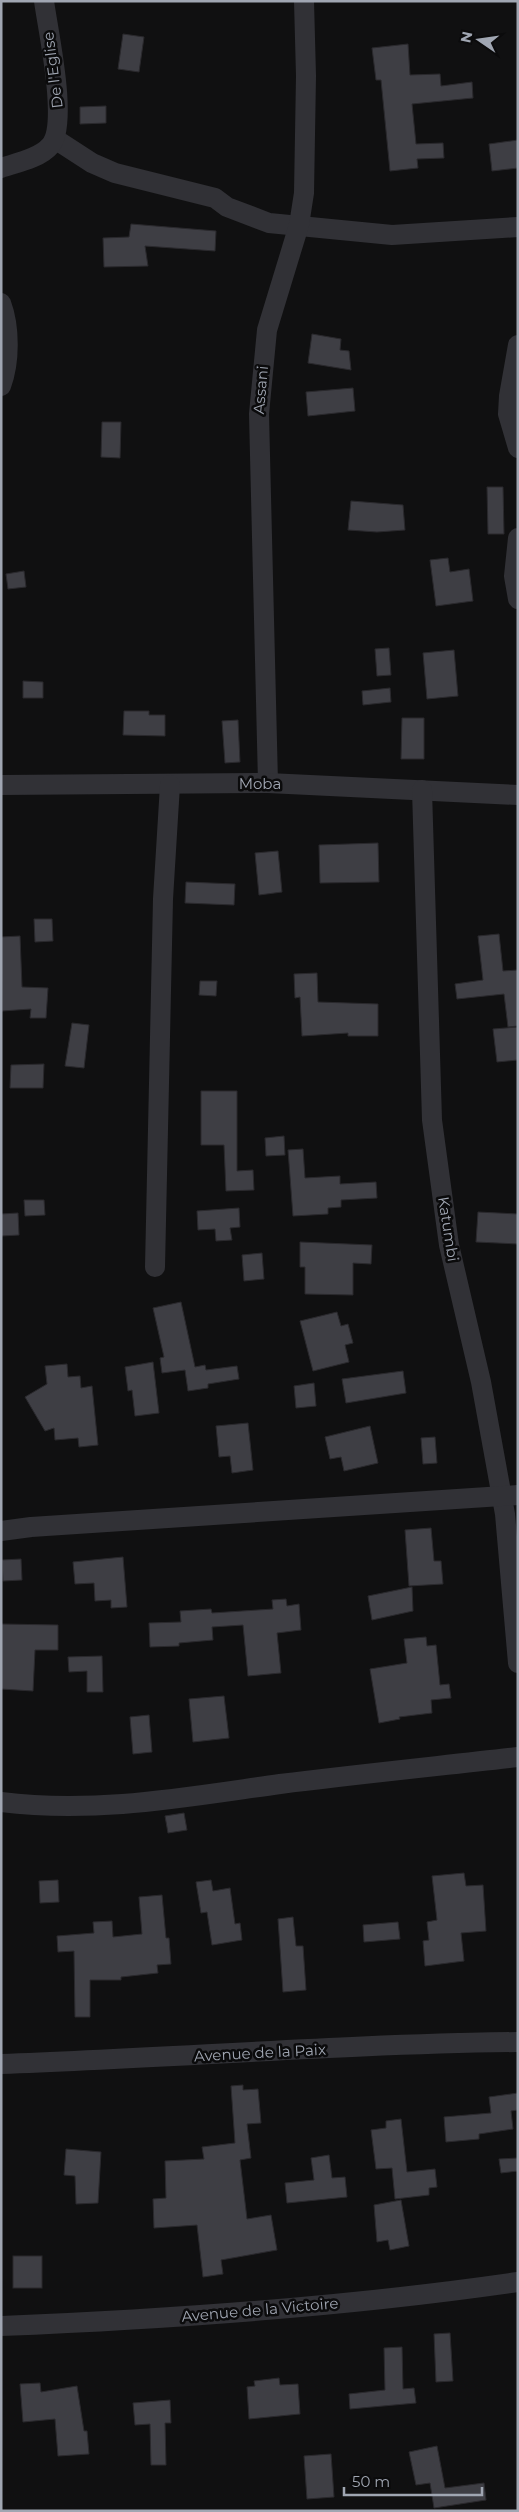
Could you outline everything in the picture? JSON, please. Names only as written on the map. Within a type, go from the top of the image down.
[{"type":"street","name":"De l'Eglise","points":[[44,1],[58,103],[58,129],[55,139]]},
{"type":"street","name":"Assani","points":[[268,783],[259,414],[267,330],[299,225],[304,193],[306,76],[304,1]]},
{"type":"street","points":[[1,168],[39,154],[50,147],[55,139],[92,163],[115,173],[215,198],[228,208],[269,223],[392,235],[518,227]]},
{"type":"street","points":[[1,303],[7,349],[7,363],[1,386]]},
{"type":"street","points":[[518,345],[511,378],[508,414],[518,448]]},
{"type":"street","points":[[518,538],[514,576],[518,599]]},
{"type":"street","name":"Moba","points":[[1,785],[268,783],[518,795]]},
{"type":"street","points":[[155,1267],[163,899],[170,785]]},
{"type":"street","name":"Katumbi","points":[[422,790],[432,1120],[449,1245],[510,1495],[518,1663]]},
{"type":"street","points":[[1,1531],[31,1527],[510,1495]]},
{"type":"street","points":[[1,1802],[60,1808],[116,1805],[518,1757]]},
{"type":"street","name":"Avenue de la Paix","points":[[1,2064],[244,2054],[421,2044],[518,2042]]},
{"type":"street","name":"Avenue de la Victoire","points":[[1,2326],[214,2316],[454,2291],[518,2282]]},
{"type":"building","points":[[123,34],[144,37],[139,72],[118,69]]},
{"type":"building","points":[[408,44],[410,75],[440,74],[441,86],[472,82],[473,98],[412,104],[416,144],[443,143],[444,158],[417,159],[418,168],[390,171],[381,80],[376,80],[372,48]]},
{"type":"building","points":[[106,106],[106,123],[80,124],[80,107]]},
{"type":"building","points":[[518,140],[518,168],[492,171],[489,144]]},
{"type":"building","points":[[131,224],[216,231],[215,251],[145,246],[148,266],[104,267],[103,238],[129,237]]},
{"type":"building","points":[[312,334],[341,339],[340,350],[349,351],[351,370],[308,363]]},
{"type":"building","points":[[353,388],[355,411],[308,416],[306,392]]},
{"type":"building","points":[[102,422],[121,422],[120,458],[101,457]]},
{"type":"building","points":[[487,487],[503,487],[504,534],[488,534]]},
{"type":"building","points":[[351,501],[403,505],[405,530],[377,532],[348,530]]},
{"type":"building","points":[[448,558],[450,572],[469,569],[473,601],[436,606],[430,560]]},
{"type":"building","points":[[24,571],[26,587],[8,589],[6,574]]},
{"type":"building","points":[[389,648],[391,675],[377,676],[375,649]]},
{"type":"building","points":[[454,650],[458,696],[427,699],[423,653]]},
{"type":"building","points":[[23,681],[43,682],[43,698],[23,698]]},
{"type":"building","points":[[390,688],[391,702],[363,705],[362,691]]},
{"type":"building","points":[[124,711],[149,711],[149,715],[165,715],[165,736],[123,735]]},
{"type":"building","points":[[402,718],[424,718],[424,759],[401,759]]},
{"type":"building","points":[[238,720],[240,762],[225,763],[222,721]]},
{"type":"building","points":[[378,843],[379,882],[320,883],[319,845]]},
{"type":"building","points":[[278,851],[282,892],[259,895],[255,853]]},
{"type":"building","points":[[186,882],[235,884],[234,905],[185,903]]},
{"type":"building","points":[[34,919],[52,919],[53,941],[35,942]]},
{"type":"building","points":[[499,934],[503,971],[518,970],[518,1026],[508,1027],[504,994],[457,999],[455,984],[483,980],[478,936]]},
{"type":"building","points":[[20,936],[22,987],[48,988],[46,1018],[30,1018],[31,1009],[2,1011],[1,937]]},
{"type":"building","points":[[317,973],[318,1002],[378,1004],[378,1036],[348,1036],[348,1033],[302,1036],[300,997],[295,998],[294,974]]},
{"type":"building","points":[[200,981],[217,981],[216,996],[199,995]]},
{"type":"building","points":[[72,1023],[89,1025],[84,1068],[65,1066]]},
{"type":"building","points":[[518,1027],[518,1060],[497,1062],[493,1029]]},
{"type":"building","points":[[44,1064],[43,1088],[10,1088],[11,1065]]},
{"type":"building","points":[[201,1091],[237,1091],[237,1171],[253,1170],[254,1190],[226,1191],[224,1145],[201,1145]]},
{"type":"building","points":[[284,1136],[285,1155],[266,1156],[265,1138]]},
{"type":"building","points":[[303,1149],[305,1178],[340,1176],[340,1184],[376,1182],[377,1198],[341,1200],[341,1207],[328,1208],[328,1214],[293,1216],[288,1150]]},
{"type":"building","points":[[24,1200],[44,1200],[45,1215],[25,1216]]},
{"type":"building","points":[[239,1208],[240,1227],[230,1228],[232,1240],[216,1241],[215,1229],[198,1230],[197,1211]]},
{"type":"building","points":[[478,1212],[518,1214],[518,1244],[476,1242]]},
{"type":"building","points":[[18,1213],[19,1235],[1,1236],[1,1214]]},
{"type":"building","points":[[300,1242],[372,1245],[371,1264],[353,1263],[353,1295],[305,1294],[305,1267],[300,1267]]},
{"type":"building","points":[[262,1253],[264,1279],[244,1281],[242,1255]]},
{"type":"building","points":[[181,1302],[195,1367],[205,1365],[206,1370],[237,1366],[239,1379],[208,1384],[208,1388],[188,1391],[185,1370],[162,1373],[160,1358],[164,1357],[153,1308]]},
{"type":"building","points":[[337,1312],[341,1326],[348,1324],[353,1343],[345,1345],[349,1362],[313,1371],[300,1321]]},
{"type":"building","points":[[153,1362],[159,1413],[135,1416],[132,1390],[128,1391],[125,1367]]},
{"type":"building","points":[[67,1364],[68,1377],[80,1376],[81,1388],[92,1386],[98,1445],[79,1447],[78,1438],[55,1440],[54,1428],[45,1431],[25,1397],[47,1384],[45,1366]]},
{"type":"building","points":[[403,1371],[406,1393],[346,1403],[342,1379]]},
{"type":"building","points":[[314,1383],[316,1406],[296,1408],[294,1386]]},
{"type":"building","points":[[248,1423],[253,1470],[232,1473],[230,1456],[219,1457],[216,1426]]},
{"type":"building","points":[[370,1426],[378,1463],[344,1471],[341,1457],[330,1459],[325,1437]]},
{"type":"building","points":[[435,1437],[437,1463],[423,1464],[421,1438]]},
{"type":"building","points":[[431,1528],[434,1561],[441,1561],[443,1584],[409,1586],[405,1530]]},
{"type":"building","points":[[123,1557],[127,1607],[111,1608],[111,1600],[95,1601],[94,1583],[75,1584],[73,1562]]},
{"type":"building","points":[[21,1559],[22,1580],[3,1581],[2,1560]]},
{"type":"building","points":[[412,1587],[413,1611],[372,1620],[368,1596]]},
{"type":"building","points":[[286,1599],[287,1606],[299,1604],[301,1630],[277,1633],[281,1673],[248,1676],[243,1625],[212,1627],[213,1640],[179,1643],[179,1646],[150,1647],[149,1623],[181,1622],[180,1611],[211,1609],[212,1613],[273,1609],[272,1600]]},
{"type":"building","points":[[1,1624],[58,1625],[58,1650],[35,1650],[33,1691],[1,1689]]},
{"type":"building","points":[[426,1637],[427,1646],[436,1645],[440,1685],[449,1684],[451,1698],[431,1700],[432,1713],[399,1717],[400,1719],[379,1723],[370,1669],[407,1663],[404,1639]]},
{"type":"building","points":[[102,1656],[103,1692],[87,1692],[87,1671],[69,1672],[68,1657]]},
{"type":"building","points":[[224,1696],[229,1738],[193,1742],[189,1699]]},
{"type":"building","points":[[149,1715],[152,1752],[133,1754],[130,1717]]},
{"type":"building","points":[[184,1813],[187,1830],[168,1833],[165,1816]]},
{"type":"building","points":[[464,1873],[466,1886],[483,1885],[486,1931],[461,1933],[464,1961],[425,1966],[423,1941],[429,1940],[427,1922],[437,1920],[432,1876]]},
{"type":"building","points":[[58,1880],[59,1902],[40,1903],[39,1881]]},
{"type":"building","points":[[211,1880],[213,1891],[230,1888],[235,1924],[240,1923],[242,1940],[212,1945],[207,1912],[201,1913],[196,1882]]},
{"type":"building","points":[[162,1895],[166,1938],[169,1938],[171,1964],[157,1965],[158,1973],[121,1977],[121,1980],[90,1980],[90,2017],[75,2017],[74,1951],[58,1952],[57,1936],[94,1933],[93,1922],[112,1921],[113,1937],[142,1934],[139,1897]]},
{"type":"building","points":[[293,1917],[296,1946],[303,1946],[306,1990],[283,1992],[278,1919]]},
{"type":"building","points":[[398,1922],[400,1939],[364,1942],[363,1925]]},
{"type":"building","points":[[243,2085],[243,2090],[258,2089],[261,2123],[247,2124],[251,2158],[240,2160],[247,2219],[271,2215],[277,2250],[221,2260],[223,2274],[203,2277],[197,2225],[154,2228],[153,2199],[166,2198],[165,2161],[204,2159],[202,2147],[235,2143],[231,2086]]},
{"type":"building","points":[[518,2093],[518,2110],[511,2111],[513,2129],[479,2134],[479,2139],[446,2142],[444,2117],[491,2113],[489,2097]]},
{"type":"building","points":[[401,2119],[407,2172],[435,2169],[437,2187],[429,2188],[429,2195],[395,2199],[392,2168],[376,2169],[371,2130],[386,2128],[386,2121]]},
{"type":"building","points":[[66,2149],[101,2152],[98,2203],[76,2204],[75,2176],[64,2175]]},
{"type":"building","points":[[329,2155],[332,2178],[345,2177],[347,2197],[287,2203],[285,2183],[314,2180],[311,2158]]},
{"type":"building","points":[[518,2158],[518,2171],[501,2173],[499,2159]]},
{"type":"building","points":[[401,2200],[409,2246],[390,2250],[388,2240],[377,2242],[374,2205]]},
{"type":"building","points":[[13,2256],[42,2256],[42,2288],[13,2288]]},
{"type":"building","points":[[450,2333],[453,2381],[436,2382],[434,2334]]},
{"type":"building","points":[[402,2347],[403,2389],[414,2388],[416,2403],[350,2409],[349,2394],[385,2390],[384,2348]]},
{"type":"building","points":[[279,2378],[280,2385],[298,2384],[300,2414],[249,2419],[247,2387],[255,2386],[254,2381]]},
{"type":"building","points":[[40,2383],[41,2392],[77,2386],[84,2431],[87,2431],[89,2454],[58,2456],[55,2419],[23,2422],[20,2384]]},
{"type":"building","points":[[170,2400],[171,2423],[165,2423],[166,2465],[151,2465],[150,2424],[135,2425],[133,2403]]},
{"type":"building","points":[[437,2446],[445,2488],[484,2483],[486,2500],[434,2508],[430,2483],[416,2485],[409,2452]]},
{"type":"building","points":[[331,2454],[334,2497],[307,2499],[304,2456]]}]
